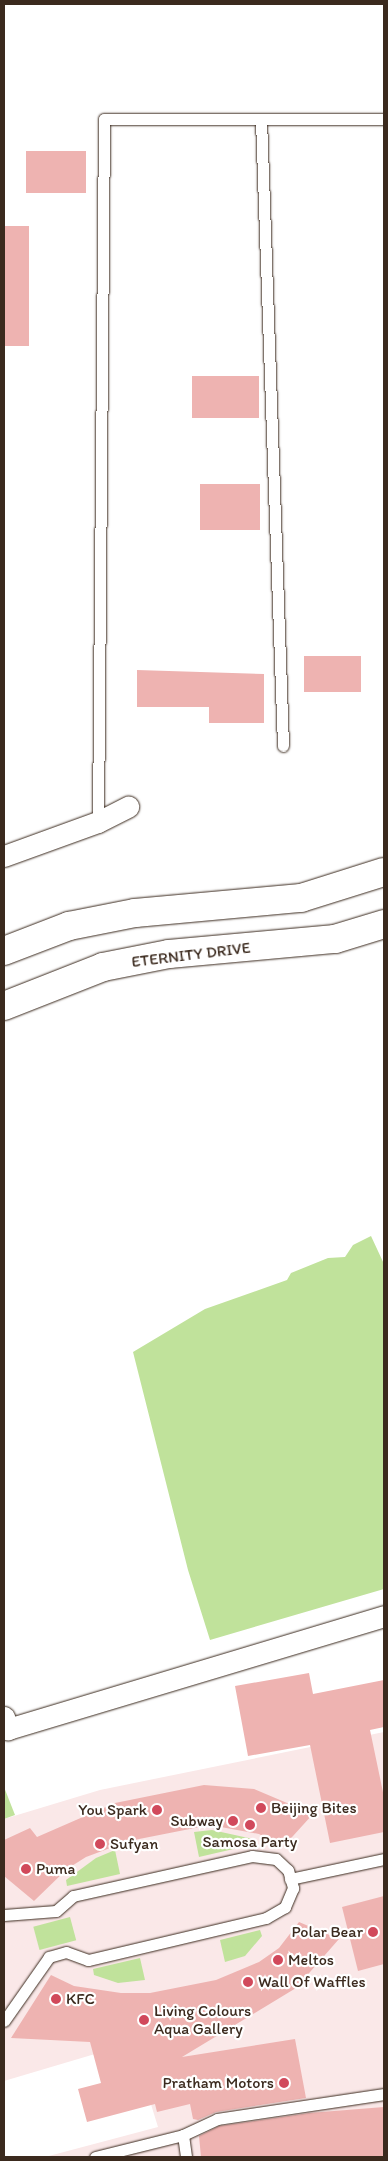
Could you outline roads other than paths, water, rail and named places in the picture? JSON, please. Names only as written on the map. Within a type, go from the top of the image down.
[{"type":"street","points":[[4,856],[98,822],[128,807]]},
{"type":"street","points":[[4,951],[68,926],[135,913],[301,898],[384,872]]},
{"type":"street","name":"ETERNITY DRIVE","points":[[4,1006],[103,967],[169,954],[335,939],[384,924]]},
{"type":"street","points":[[4,1717],[8,1729],[384,1616]]},
{"type":"lane","points":[[261,119],[284,746]]},
{"type":"lane","points":[[98,822],[104,120],[384,119]]},
{"type":"lane","points":[[4,1916],[56,1911],[73,1896],[252,1856],[276,1859],[288,1870],[292,1888],[285,1907],[266,1918],[88,1960],[66,1952],[49,1957],[4,2021]]},
{"type":"lane","points":[[290,1879],[384,1859]]},
{"type":"lane","points":[[95,2157],[183,2135],[217,2119],[384,2094]]},
{"type":"lane","points":[[183,2135],[186,2157]]},
{"type":"place","name":"Beijing Bites","points":[[261,1808]]},
{"type":"place","name":"You Spark","points":[[157,1810]]},
{"type":"place","name":"Subway","points":[[233,1821]]},
{"type":"place","name":"Samosa Party","points":[[250,1825]]},
{"type":"place","name":"Sufyan","points":[[100,1844]]},
{"type":"place","name":"Puma","points":[[26,1869]]},
{"type":"place","name":"Polar Bear","points":[[373,1932]]},
{"type":"place","name":"Meltos","points":[[278,1960]]},
{"type":"place","name":"Wall Of Waffles","points":[[248,1982]]},
{"type":"place","name":"KFC","points":[[56,1999]]},
{"type":"place","name":"Living Colours Aqua Gallery","points":[[144,2020]]},
{"type":"place","name":"Pratham Motors","points":[[284,2083]]}]
